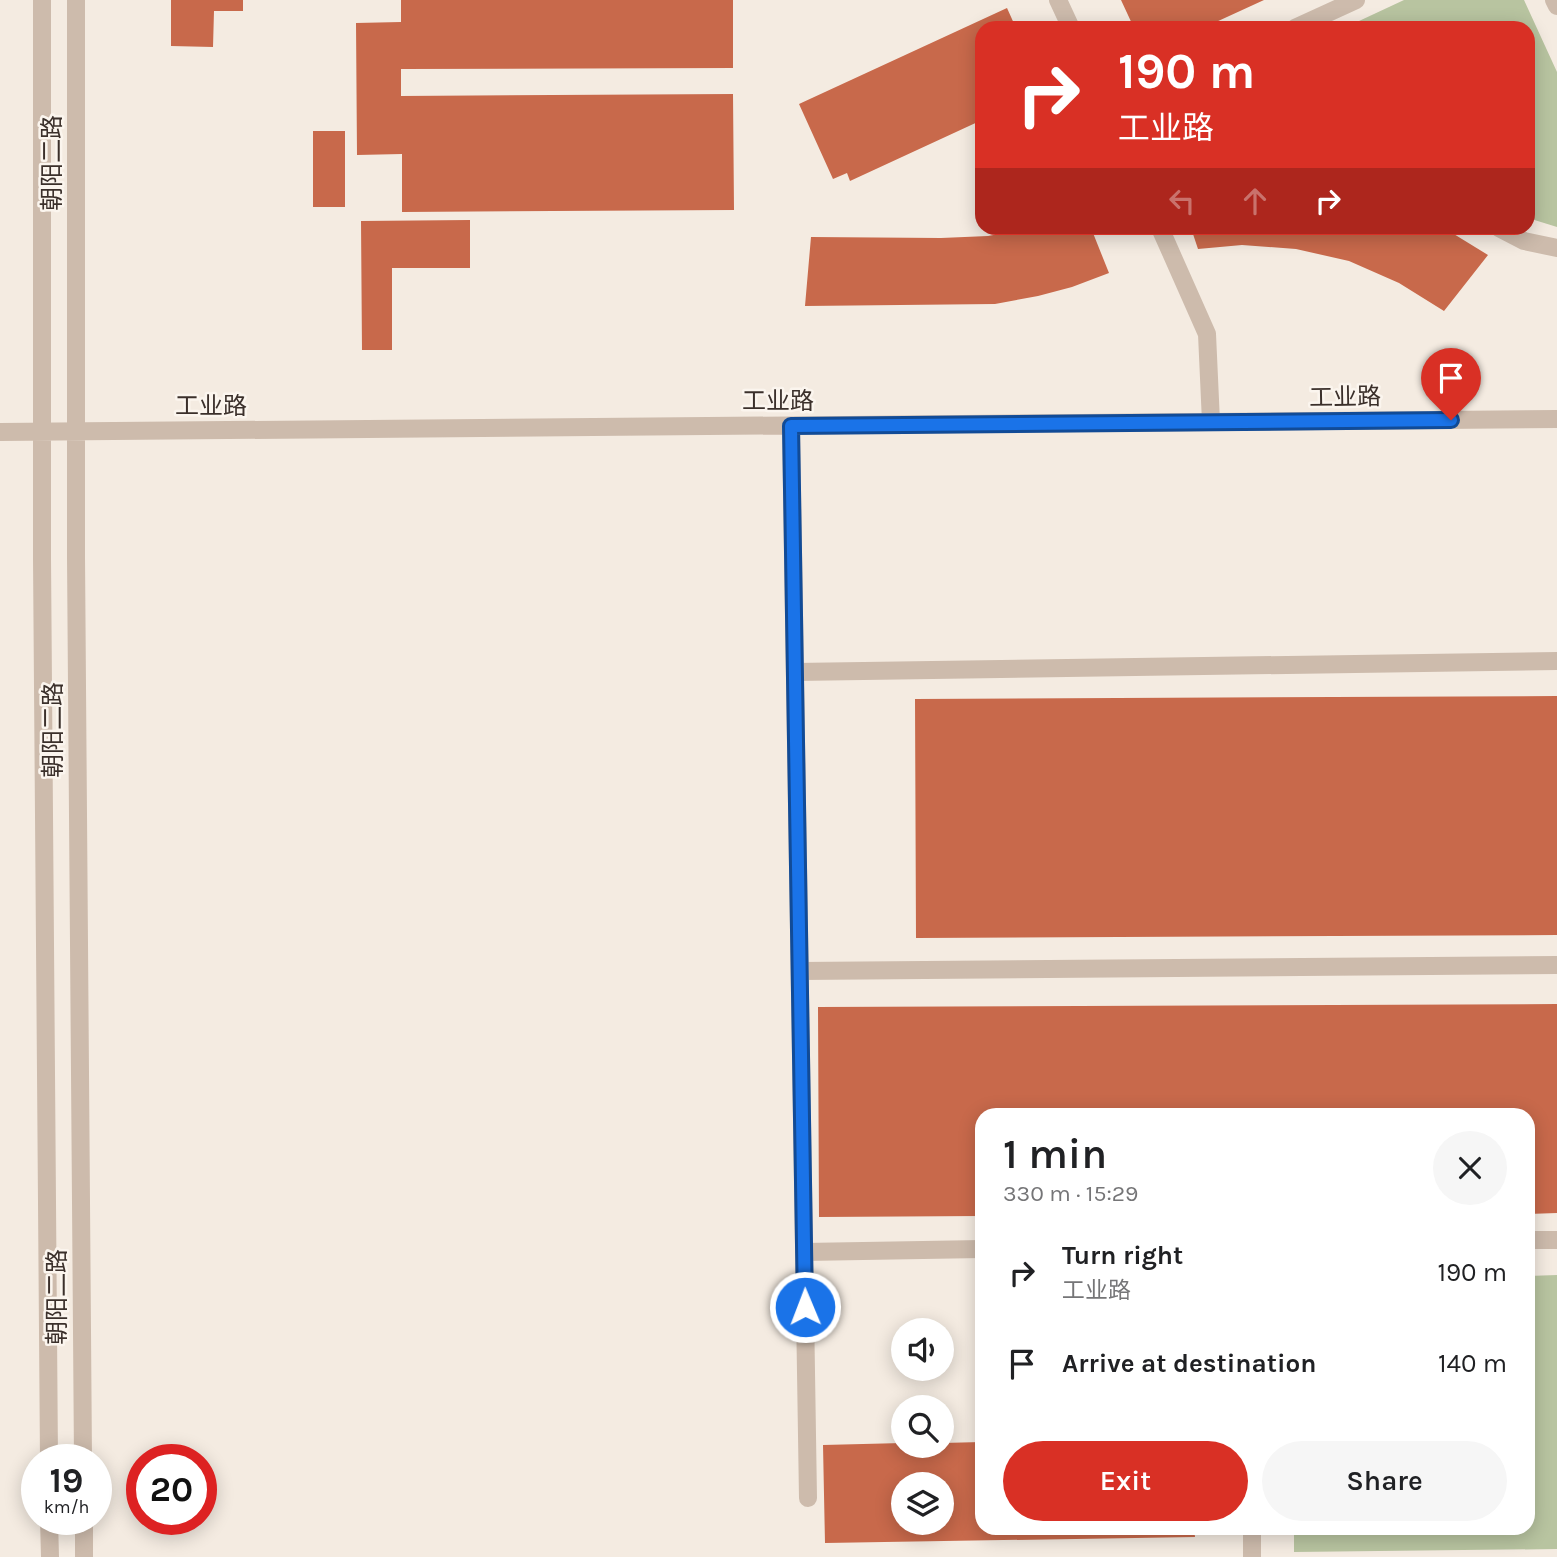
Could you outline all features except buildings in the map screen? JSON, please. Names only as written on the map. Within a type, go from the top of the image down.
[{"type":"street","name":"朝阳二路","points":[[42,0],[49,1444]]},
{"type":"street","name":"朝阳二路","points":[[76,0],[83,1444]]},
{"type":"street","points":[[1058,0],[1068,21]]},
{"type":"street","points":[[1310,21],[1356,0]]},
{"type":"street","points":[[1554,0],[1557,6]]},
{"type":"street","points":[[1163,235],[1207,334],[1211,422]]},
{"type":"street","points":[[1512,235],[1524,241],[1557,248]]},
{"type":"street","name":"工业路","points":[[0,432],[1557,419]]},
{"type":"street","points":[[791,426],[808,1498]]},
{"type":"street","points":[[795,672],[1557,661]]},
{"type":"street","points":[[800,971],[1557,965]]},
{"type":"street","points":[[1535,1240],[1557,1240]]},
{"type":"street","points":[[804,1252],[975,1249]]},
{"type":"street","points":[[49,1535],[50,1557]]},
{"type":"street","points":[[83,1535],[84,1557]]},
{"type":"street","points":[[1252,1535],[1252,1557]]},
{"type":"green space","points":[[1404,0],[1524,0],[1534,21],[1359,21]]},
{"type":"green space","points":[[1535,24],[1557,72],[1557,227],[1535,220]]},
{"type":"green space","points":[[1557,1275],[1557,1549],[1294,1552],[1294,1535],[1535,1535],[1535,1276]]},
{"type":"route","points":[[805,1307],[791,426],[1451,420]]}]
